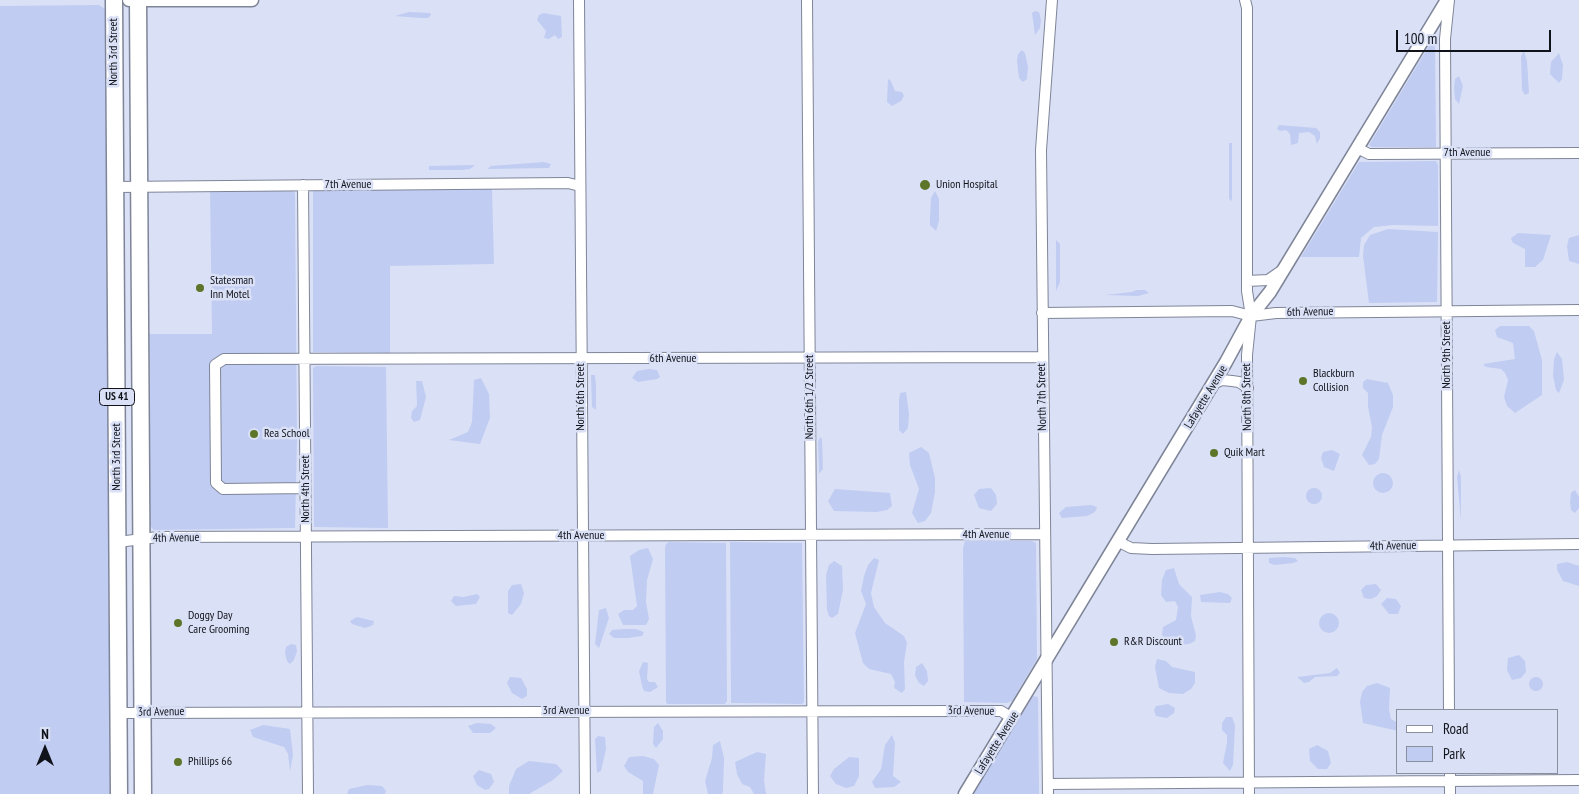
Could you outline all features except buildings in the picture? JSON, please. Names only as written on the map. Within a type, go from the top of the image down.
[{"type":"highway","name":"North 3rd Street","points":[[114,0],[119,794]]},
{"type":"highway","name":"North 3rd Street","points":[[138,0],[143,794]]},
{"type":"street","points":[[130,0],[252,0]]},
{"type":"street","name":"North 6th Street","points":[[579,0],[585,794]]},
{"type":"street","name":"North 6th 1/2 Street","points":[[807,0],[813,794]]},
{"type":"street","name":"North 7th Street","points":[[1048,789],[1041,144],[1052,0]]},
{"type":"street","name":"North 8th Street","points":[[1245,0],[1247,8],[1247,281],[1251,316],[1247,355],[1249,794]]},
{"type":"street","name":"Lafayette Avenue","points":[[966,794],[1213,384],[1251,316],[1284,268],[1448,0]]},
{"type":"street","name":"North 9th Street","points":[[1448,0],[1445,39],[1449,709]]},
{"type":"street","name":"7th Avenue","points":[[1357,148],[1369,154],[1579,153]]},
{"type":"street","name":"7th Avenue","points":[[115,186],[568,183],[580,186]]},
{"type":"street","name":"North 4th Street","points":[[303,185],[308,794]]},
{"type":"street","points":[[1247,281],[1268,280],[1284,268]]},
{"type":"street","name":"6th Avenue","points":[[1042,312],[1232,311],[1251,316],[1276,313],[1579,310]]},
{"type":"street","name":"6th Avenue","points":[[306,488],[223,489],[216,483],[216,365],[224,360],[1042,357]]},
{"type":"street","points":[[1213,384],[1222,380],[1232,380],[1248,388]]},
{"type":"street","name":"4th Avenue","points":[[118,542],[141,539],[306,537],[1044,534]]},
{"type":"street","name":"4th Avenue","points":[[1118,542],[1131,548],[1579,544]]},
{"type":"street","name":"3rd Avenue","points":[[119,713],[1001,711],[1012,718]]},
{"type":"street","points":[[1450,777],[1450,794]]},
{"type":"street","points":[[1048,789],[1450,777],[1579,780]]},
{"type":"green space","points":[[99,5],[105,9],[110,794],[0,794],[0,6]]},
{"type":"green space","points":[[1035,11],[1039,12],[1041,20],[1040,28],[1035,35],[1032,13]]},
{"type":"green space","points":[[409,12],[430,13],[431,15],[428,18],[395,16]]},
{"type":"green space","points":[[543,13],[561,16],[562,37],[558,39],[555,35],[549,39],[544,38],[546,31],[537,20],[539,15]]},
{"type":"green space","points":[[1435,40],[1436,147],[1372,147],[1369,145],[1432,41]]},
{"type":"green space","points":[[1022,50],[1025,53],[1028,67],[1027,79],[1023,82],[1019,78],[1017,61],[1018,54]]},
{"type":"green space","points":[[1524,51],[1527,61],[1529,93],[1525,95],[1522,90],[1521,56]]},
{"type":"green space","points":[[1559,53],[1563,65],[1562,79],[1559,83],[1550,74],[1551,62]]},
{"type":"green space","points":[[1459,76],[1463,86],[1459,104],[1455,99],[1454,87],[1455,79]]},
{"type":"green space","points":[[888,79],[891,81],[895,91],[902,92],[904,96],[901,101],[892,106],[887,102]]},
{"type":"green space","points":[[1279,125],[1316,128],[1320,132],[1320,138],[1317,144],[1315,136],[1309,132],[1299,133],[1298,143],[1291,145],[1290,134],[1286,130],[1280,131],[1277,129]]},
{"type":"green space","points":[[1229,143],[1232,143],[1232,201],[1229,199]]},
{"type":"green space","points":[[1436,161],[1438,165],[1438,226],[1393,225],[1374,227],[1361,238],[1359,257],[1301,257],[1359,162]]},
{"type":"green space","points":[[544,162],[551,164],[549,168],[487,169],[491,166]]},
{"type":"green space","points":[[475,165],[470,169],[461,170],[429,170],[429,166]]},
{"type":"green space","points":[[210,189],[291,189],[295,193],[297,439],[295,528],[154,530],[148,524],[148,334],[212,334]]},
{"type":"green space","points":[[492,189],[494,264],[390,266],[390,353],[313,352],[313,190]]},
{"type":"green space","points":[[935,191],[939,199],[939,221],[936,231],[930,225],[931,198]]},
{"type":"green space","points":[[1388,229],[1438,232],[1437,302],[1369,303],[1363,256],[1364,245],[1370,235]]},
{"type":"green space","points":[[1518,233],[1551,235],[1543,260],[1535,267],[1525,267],[1525,249],[1513,243],[1511,238]]},
{"type":"green space","points":[[1579,235],[1579,264],[1569,261],[1567,246],[1569,238]]},
{"type":"green space","points":[[1056,240],[1060,244],[1060,282],[1056,291]]},
{"type":"green space","points":[[1145,290],[1149,293],[1138,296],[1105,295],[1132,292]]},
{"type":"green space","points":[[1500,326],[1529,326],[1534,331],[1542,360],[1542,395],[1515,413],[1507,406],[1504,397],[1508,380],[1505,373],[1501,369],[1486,367],[1483,364],[1515,359],[1513,343],[1497,337],[1495,330]]},
{"type":"green space","points":[[1557,352],[1562,359],[1564,380],[1559,393],[1556,390],[1553,376],[1554,359]]},
{"type":"green space","points":[[316,366],[386,367],[388,528],[314,527],[313,368]]},
{"type":"green space","points":[[657,370],[660,377],[638,382],[632,378],[637,371]]},
{"type":"green space","points":[[591,375],[595,375],[596,410],[592,407]]},
{"type":"green space","points":[[481,378],[489,394],[490,418],[480,444],[449,440],[468,432],[472,422],[474,380]]},
{"type":"green space","points":[[1367,379],[1388,383],[1393,395],[1393,407],[1382,435],[1379,459],[1375,464],[1369,465],[1362,455],[1371,437],[1372,427],[1368,407],[1368,393],[1363,388],[1363,382]]},
{"type":"green space","points":[[416,381],[422,381],[426,397],[420,420],[414,422],[411,418],[412,411],[417,406]]},
{"type":"green space","points":[[906,392],[909,414],[908,428],[903,434],[899,430],[899,401],[900,393]]},
{"type":"green space","points":[[820,437],[822,439],[823,469],[819,474],[818,442]]},
{"type":"green space","points":[[921,447],[929,453],[935,478],[935,492],[931,513],[925,521],[918,523],[912,513],[919,489],[910,465],[909,453]]},
{"type":"green space","points":[[1332,450],[1340,454],[1334,471],[1324,467],[1321,458],[1323,452]]},
{"type":"green space","points":[[1459,470],[1461,477],[1461,521],[1457,477]]},
{"type":"green space","points":[[1383,473],[1390,476],[1393,483],[1390,490],[1383,493],[1376,490],[1373,483],[1376,476]]},
{"type":"green space","points":[[991,488],[996,495],[997,504],[991,511],[979,508],[974,495],[979,489]]},
{"type":"green space","points":[[1314,488],[1322,496],[1314,504],[1306,496]]},
{"type":"green space","points":[[835,489],[890,493],[892,506],[887,510],[877,512],[834,511],[828,501]]},
{"type":"green space","points":[[1575,490],[1579,497],[1579,508],[1575,513],[1571,510],[1570,502],[1571,493]]},
{"type":"green space","points":[[1091,505],[1097,507],[1095,512],[1087,516],[1062,518],[1059,513],[1066,507]]},
{"type":"green space","points":[[965,541],[1032,541],[1036,543],[1037,659],[1012,701],[1007,703],[964,702],[963,548]]},
{"type":"green space","points":[[669,542],[726,543],[727,701],[725,704],[667,704],[666,702],[665,548]]},
{"type":"green space","points":[[730,542],[802,543],[804,702],[802,704],[731,703]]},
{"type":"green space","points":[[648,548],[653,559],[647,580],[646,602],[649,619],[646,625],[623,625],[618,614],[624,610],[633,610],[637,606],[630,556],[639,550]]},
{"type":"green space","points":[[874,558],[879,560],[871,593],[874,607],[885,623],[904,636],[907,643],[904,662],[905,689],[902,693],[894,688],[895,682],[891,674],[869,669],[863,663],[855,633],[866,604],[861,591],[864,576],[868,565]]},
{"type":"green space","points":[[1269,558],[1295,558],[1298,561],[1275,565],[1269,563]]},
{"type":"green space","points":[[834,561],[842,566],[843,590],[838,614],[832,618],[827,610],[826,575],[829,565]]},
{"type":"green space","points":[[1567,562],[1579,566],[1579,586],[1563,581],[1557,570],[1557,564]]},
{"type":"green space","points":[[1174,568],[1179,584],[1192,597],[1191,616],[1196,636],[1195,641],[1189,644],[1174,645],[1162,635],[1163,627],[1176,620],[1178,607],[1175,601],[1166,602],[1161,595],[1162,580],[1166,570]]},
{"type":"green space","points":[[521,584],[524,593],[521,604],[512,615],[508,613],[508,591],[512,585]]},
{"type":"green space","points":[[1376,584],[1381,590],[1377,596],[1371,599],[1364,598],[1361,590],[1366,585]]},
{"type":"green space","points":[[1220,592],[1228,594],[1232,598],[1230,603],[1201,602],[1200,595]]},
{"type":"green space","points":[[477,594],[480,597],[476,604],[456,606],[451,601],[454,596],[464,597]]},
{"type":"green space","points":[[1387,598],[1396,599],[1401,606],[1398,614],[1389,614],[1381,604]]},
{"type":"green space","points":[[606,608],[609,618],[599,648],[595,644],[599,610]]},
{"type":"green space","points":[[1329,613],[1336,616],[1339,623],[1336,630],[1329,633],[1322,630],[1319,623],[1322,616]]},
{"type":"green space","points":[[357,617],[374,621],[373,625],[365,628],[352,624],[350,621]]},
{"type":"green space","points":[[636,629],[644,632],[642,636],[628,638],[614,638],[609,634],[612,630]]},
{"type":"green space","points":[[291,644],[296,645],[297,651],[294,660],[290,664],[285,653],[286,647]]},
{"type":"green space","points":[[1519,655],[1525,661],[1526,672],[1521,678],[1512,680],[1507,670],[1508,658]]},
{"type":"green space","points":[[1157,659],[1166,661],[1172,667],[1195,672],[1195,683],[1191,689],[1183,694],[1169,693],[1159,688],[1155,667]]},
{"type":"green space","points":[[643,662],[648,663],[647,679],[649,682],[655,682],[658,687],[650,692],[644,691],[642,686],[639,671]]},
{"type":"green space","points":[[922,663],[927,671],[928,681],[924,686],[919,683],[915,675],[916,667]]},
{"type":"green space","points":[[1337,668],[1340,673],[1337,676],[1315,677],[1309,682],[1304,683],[1297,677],[1330,673]]},
{"type":"green space","points":[[510,677],[521,678],[527,689],[527,696],[522,699],[512,693],[507,683]]},
{"type":"green space","points":[[1533,677],[1539,677],[1543,684],[1539,691],[1533,691],[1529,687],[1529,681]]},
{"type":"green space","points":[[1377,683],[1390,688],[1389,709],[1391,719],[1396,722],[1396,731],[1363,723],[1360,702],[1362,692],[1367,686]]},
{"type":"green space","points":[[1033,696],[1038,697],[1039,794],[972,794]]},
{"type":"green space","points":[[1168,704],[1175,708],[1174,713],[1167,718],[1156,716],[1154,710],[1156,706]]},
{"type":"green space","points":[[1226,717],[1232,717],[1235,725],[1233,765],[1230,771],[1223,763],[1227,735],[1222,730],[1222,723]]},
{"type":"green space","points":[[477,723],[491,724],[496,728],[490,733],[473,733],[468,726]]},
{"type":"green space","points":[[658,723],[663,731],[663,739],[656,748],[653,744],[654,727]]},
{"type":"green space","points":[[263,725],[290,729],[293,755],[290,771],[288,754],[284,747],[253,737],[250,730]]},
{"type":"green space","points":[[892,735],[895,743],[893,776],[901,782],[894,787],[875,788],[872,782],[881,769],[885,745]]},
{"type":"green space","points":[[598,736],[605,737],[606,749],[601,771],[597,773],[595,739]]},
{"type":"green space","points":[[720,741],[724,758],[723,791],[722,794],[708,794],[705,781],[712,758],[713,745]]},
{"type":"green space","points":[[1317,745],[1328,751],[1331,763],[1327,769],[1318,769],[1310,761],[1309,749]]},
{"type":"green space","points":[[757,752],[766,754],[764,780],[766,794],[754,794],[750,787],[742,784],[737,774],[735,762]]},
{"type":"green space","points":[[643,756],[654,759],[659,765],[653,794],[643,794],[643,781],[628,772],[624,766],[629,757]]},
{"type":"green space","points":[[849,757],[859,758],[859,776],[854,786],[846,788],[836,784],[830,776],[834,769]]},
{"type":"green space","points":[[529,761],[556,764],[563,771],[553,780],[529,794],[509,794],[509,786],[516,769]]},
{"type":"green space","points":[[479,770],[491,774],[494,782],[489,789],[485,790],[477,785],[473,776]]},
{"type":"green space","points":[[367,785],[382,786],[386,791],[385,794],[347,794],[349,789]]},
{"type":"place","name":"Union Hospital","points":[[925,185]]},
{"type":"place","name":"Statesman Inn Motel","points":[[200,288]]},
{"type":"place","name":"Blackburn Collision","points":[[1303,381]]},
{"type":"place","name":"Rea School","points":[[254,434]]},
{"type":"place","name":"Quik Mart","points":[[1214,453]]},
{"type":"place","name":"Doggy Day Care Grooming","points":[[178,623]]},
{"type":"place","name":"R&R Discount","points":[[1114,642]]},
{"type":"place","name":"Phillips 66","points":[[178,762]]}]
